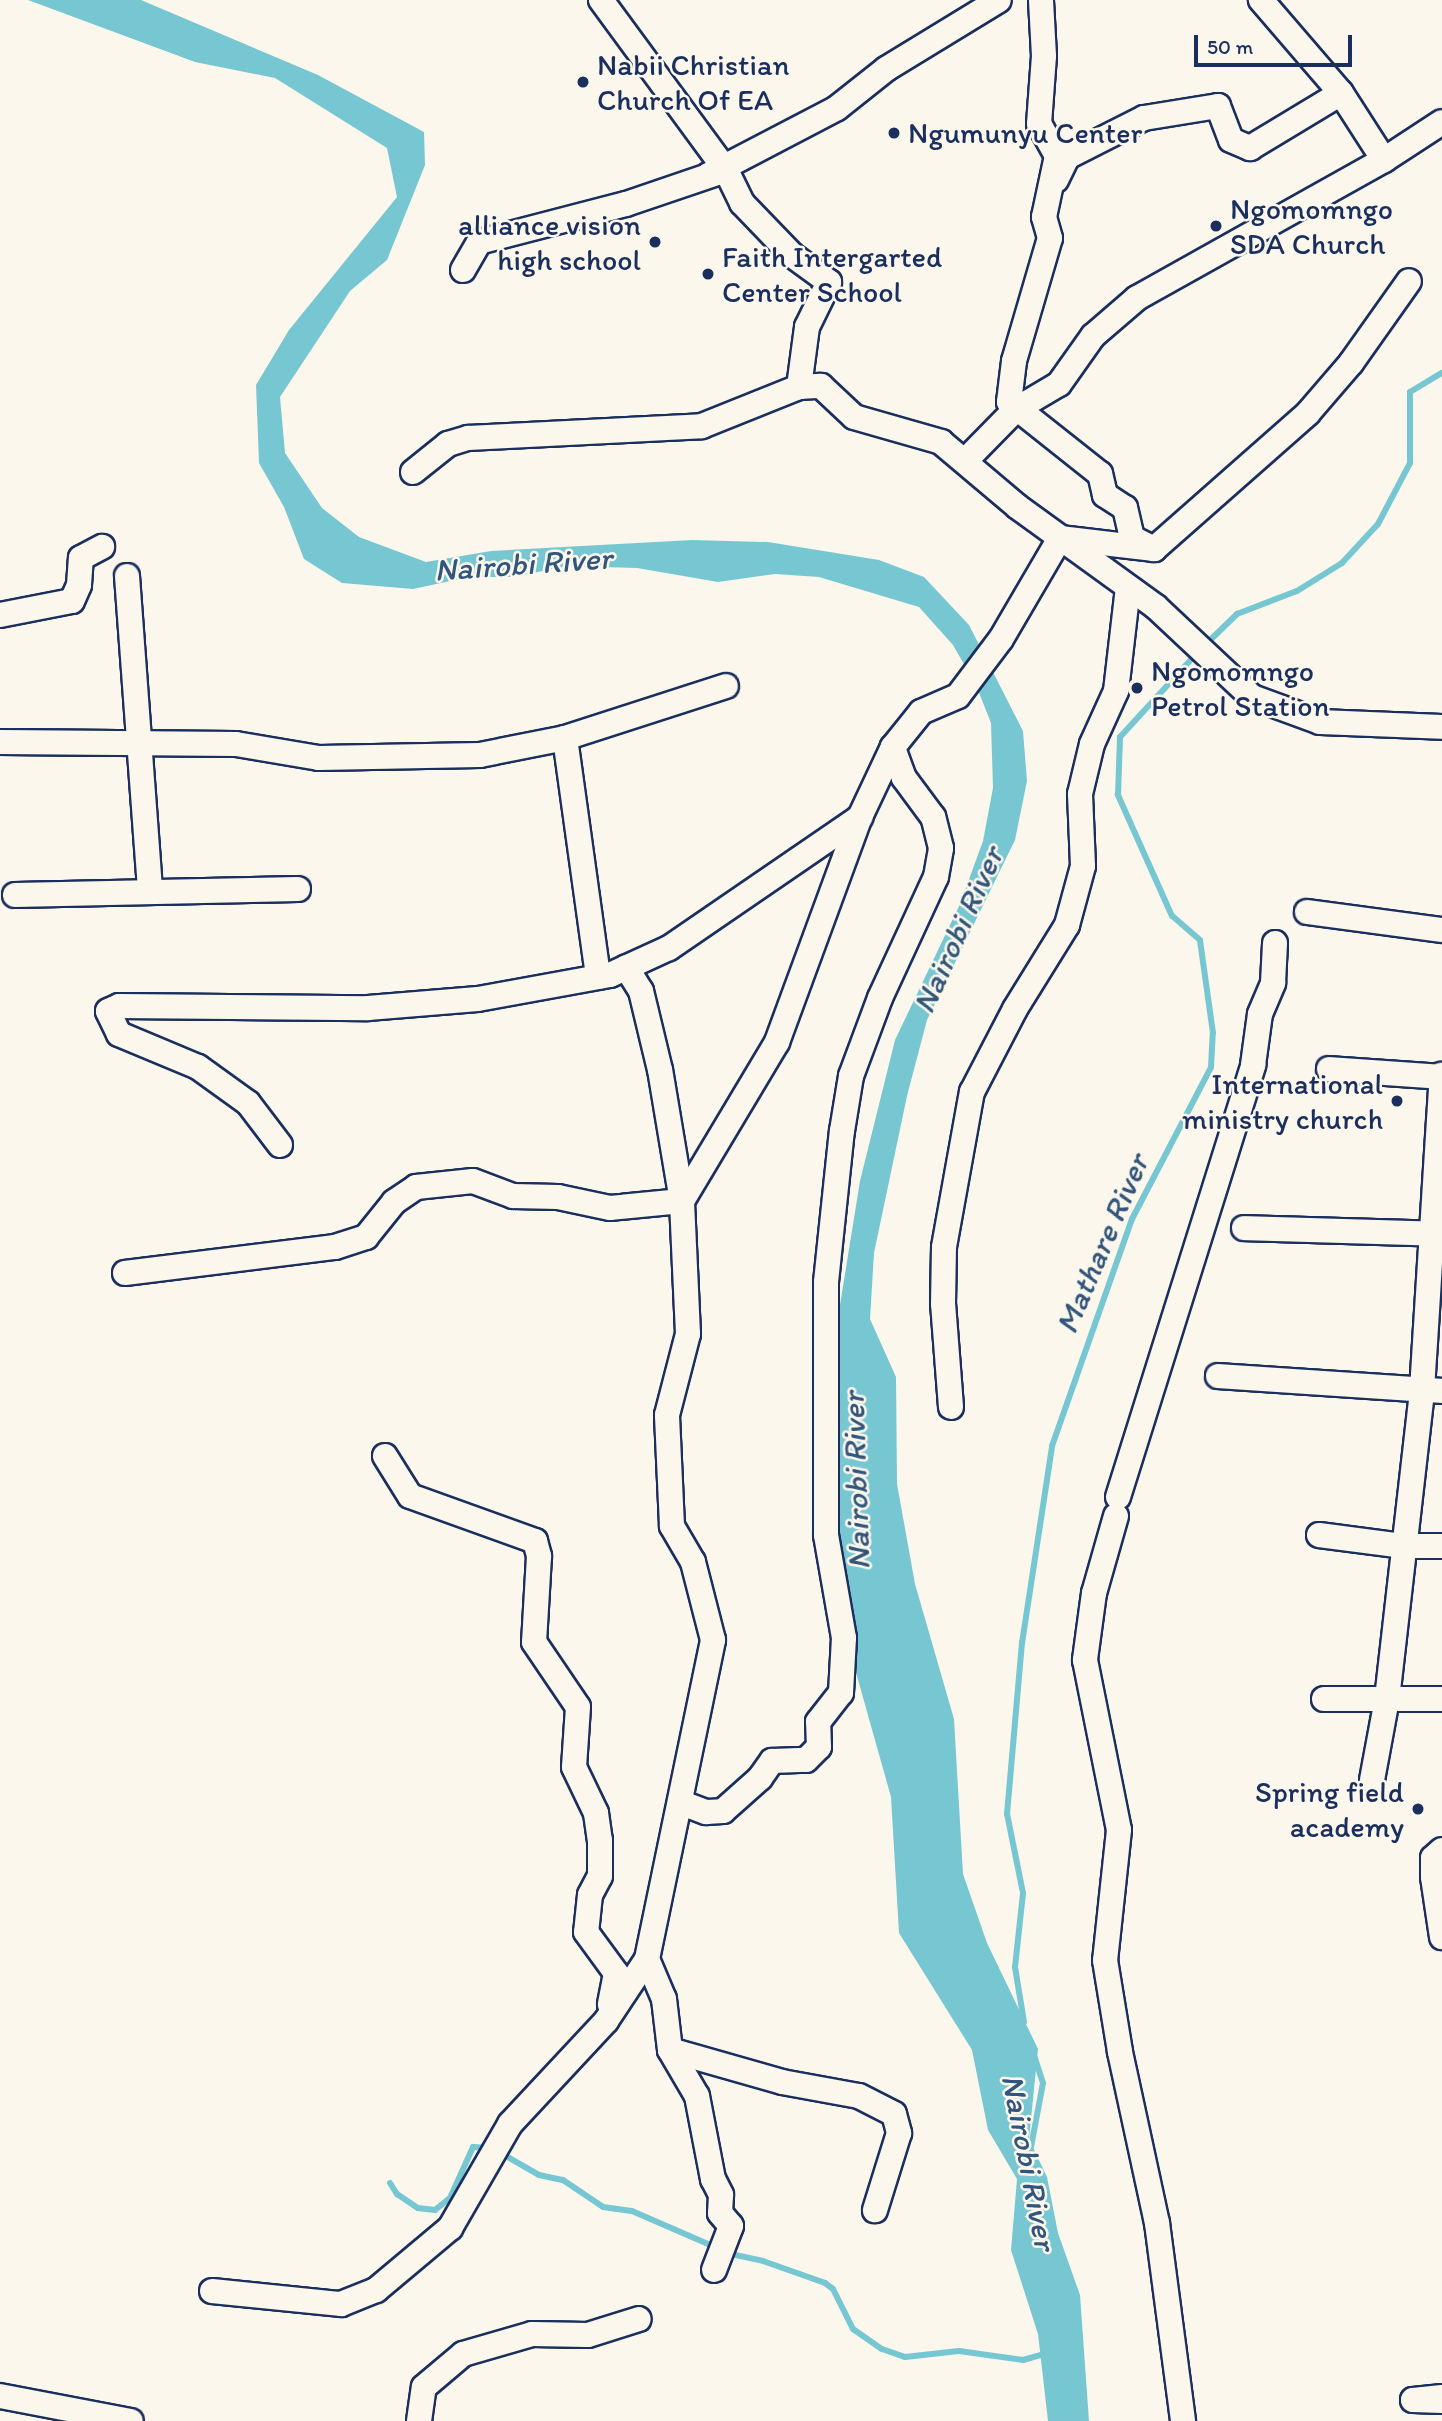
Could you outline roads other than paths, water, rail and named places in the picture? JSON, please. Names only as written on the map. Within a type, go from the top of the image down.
[{"type":"street","points":[[601,0],[726,170],[742,203],[792,255],[829,282],[807,327],[799,387]]},
{"type":"street","points":[[726,170],[709,175],[837,108],[886,69],[999,0]]},
{"type":"street","points":[[1044,0],[1044,56],[1039,124],[1057,156],[1044,217],[1050,238],[1014,361],[1009,402],[1015,410],[1100,474],[1105,495],[1125,509],[1132,538],[1154,549]]},
{"type":"street","points":[[1261,0],[1341,93],[1384,160]]},
{"type":"street","points":[[1049,197],[1067,157],[1144,118],[1218,106],[1231,140],[1250,148],[1341,93]]},
{"type":"street","points":[[966,460],[1015,410],[1059,384],[1093,336],[1137,298],[1384,160],[1442,122]]},
{"type":"street","points":[[463,270],[479,242],[626,204],[726,170]]},
{"type":"street","points":[[1060,538],[1154,549],[1308,413],[1351,363],[1409,281]]},
{"type":"street","points":[[413,472],[448,444],[468,438],[702,426],[799,387],[821,386],[854,417],[941,442],[966,460],[1060,538],[1156,607],[1252,697],[1321,722],[1442,727]]},
{"type":"street","points":[[682,1201],[777,1042],[860,817],[893,747],[921,712],[958,696],[1001,639],[1060,538]]},
{"type":"street","points":[[0,615],[72,601],[79,585],[81,558],[102,547]]},
{"type":"street","points":[[127,576],[142,747],[150,890]]},
{"type":"street","points":[[951,1407],[943,1304],[944,1247],[972,1092],[1015,1009],[1067,925],[1083,866],[1080,794],[1092,744],[1116,691],[1128,588]]},
{"type":"street","points":[[0,742],[142,747],[236,744],[319,758],[480,755],[565,738],[726,686]]},
{"type":"street","points":[[565,738],[598,977]]},
{"type":"street","points":[[682,1803],[706,1812],[723,1811],[760,1778],[772,1761],[806,1760],[819,1746],[818,1722],[841,1693],[844,1638],[826,1535],[826,1282],[842,1130],[851,1076],[880,998],[936,877],[941,848],[933,817],[904,778],[893,747]]},
{"type":"street","points":[[280,1145],[248,1103],[198,1067],[118,1034],[108,1011],[119,1006],[368,1008],[478,999],[598,977],[669,948],[860,817]]},
{"type":"street","points":[[15,895],[150,890],[298,889]]},
{"type":"street","points":[[1307,912],[1442,930]]},
{"type":"street","points":[[1183,2421],[1157,2223],[1120,2052],[1105,1959],[1119,1830],[1085,1660],[1094,1593],[1117,1507],[1253,1065],[1260,1014],[1273,983],[1275,943]]},
{"type":"street","points":[[212,2291],[341,2304],[376,2290],[450,2228],[510,2124],[606,2021],[647,1959],[682,1803],[713,1640],[693,1562],[672,1526],[667,1415],[688,1334],[682,1201],[657,1057],[641,991],[626,967]]},
{"type":"street","points":[[1329,1069],[1442,1076],[1432,1390],[1402,1546],[1387,1699],[1372,1780]]},
{"type":"street","points":[[125,1273],[335,1247],[366,1237],[394,1202],[416,1187],[473,1181],[513,1196],[558,1197],[610,1208],[682,1201]]},
{"type":"street","points":[[1244,1228],[1437,1234]]},
{"type":"street","points":[[1217,1376],[1432,1390]]},
{"type":"street","points":[[385,1456],[410,1496],[535,1541],[539,1556],[534,1642],[578,1707],[574,1767],[596,1814],[600,1876],[590,1895],[586,1932],[616,1973],[606,2021]]},
{"type":"street","points":[[1319,1535],[1402,1546],[1442,1546]]},
{"type":"street","points":[[1324,1699],[1442,1699]]},
{"type":"street","points":[[1442,1850],[1433,1858],[1433,1877],[1442,1937]]},
{"type":"street","points":[[647,1959],[664,1999],[670,2050],[697,2096],[713,2179],[721,2195],[720,2213],[731,2226],[720,2257]]},
{"type":"street","points":[[670,2050],[782,2082],[859,2096],[894,2115],[899,2133],[875,2210]]},
{"type":"street","points":[[419,2421],[424,2387],[463,2354],[532,2334],[588,2335],[639,2319]]},
{"type":"street","points":[[0,2396],[51,2412],[131,2421]]},
{"type":"street","points":[[1438,2421],[1442,2417]]},
{"type":"water","name":"Nairobi River","points":[[28,0],[141,0],[318,75],[424,132],[425,165],[387,260],[350,291],[280,397],[285,453],[322,508],[359,537],[426,562],[491,551],[692,540],[768,542],[879,560],[924,577],[969,625],[1023,731],[1027,781],[1015,840],[927,1020],[907,1096],[874,1253],[870,1319],[896,1377],[897,1484],[915,1584],[954,1719],[963,1874],[987,1943],[1038,2049],[1029,2139],[1047,2177],[1058,2233],[1080,2295],[1089,2421],[1048,2421],[1038,2334],[1011,2250],[1017,2179],[988,2130],[972,2050],[899,1933],[891,1797],[853,1662],[834,1485],[840,1305],[860,1181],[895,1040],[960,904],[983,841],[993,788],[991,723],[976,685],[953,645],[919,607],[819,577],[775,574],[718,582],[637,568],[568,566],[513,577],[469,577],[413,589],[342,583],[304,559],[284,507],[259,463],[256,385],[289,330],[397,197],[387,148],[275,78],[195,62]]},
{"type":"waterway","name":"Mathare River","points":[[1204,646],[1237,614],[1297,591],[1342,563],[1378,524],[1410,463],[1410,392],[1442,373]]},
{"type":"waterway","name":"Mathare River","points":[[1024,2022],[1015,1967],[1023,1893],[1007,1814],[1022,1643],[1052,1446],[1132,1219],[1211,1067],[1213,1033],[1200,940],[1172,916],[1118,795],[1120,737],[1196,654]]},
{"type":"waterway","name":"Mathare River","points":[[1031,2147],[1043,2083],[1034,2056]]},
{"type":"waterway","points":[[390,2183],[397,2194],[418,2208],[435,2210],[450,2198],[473,2147],[489,2148]]},
{"type":"waterway","points":[[499,2152],[539,2175],[563,2180],[603,2207],[632,2211],[717,2248]]},
{"type":"waterway","points":[[726,2253],[763,2261],[825,2283],[833,2289],[853,2329],[882,2349],[905,2357],[959,2351],[1023,2360],[1048,2353]]},
{"type":"place","name":"Nabii Christian Church Of EA","points":[[583,82]]},
{"type":"place","name":"Ngumunyu Center","points":[[894,133]]},
{"type":"place","name":"Ngomomngo SDA Church","points":[[1216,226]]},
{"type":"place","name":"alliance vision high school","points":[[655,242]]},
{"type":"place","name":"Faith Intergarted Center School","points":[[708,274]]},
{"type":"place","name":"Ngomomngo Petrol Station","points":[[1137,688]]},
{"type":"place","name":"International ministry church","points":[[1397,1101]]},
{"type":"place","name":"Spring field academy","points":[[1418,1809]]}]
